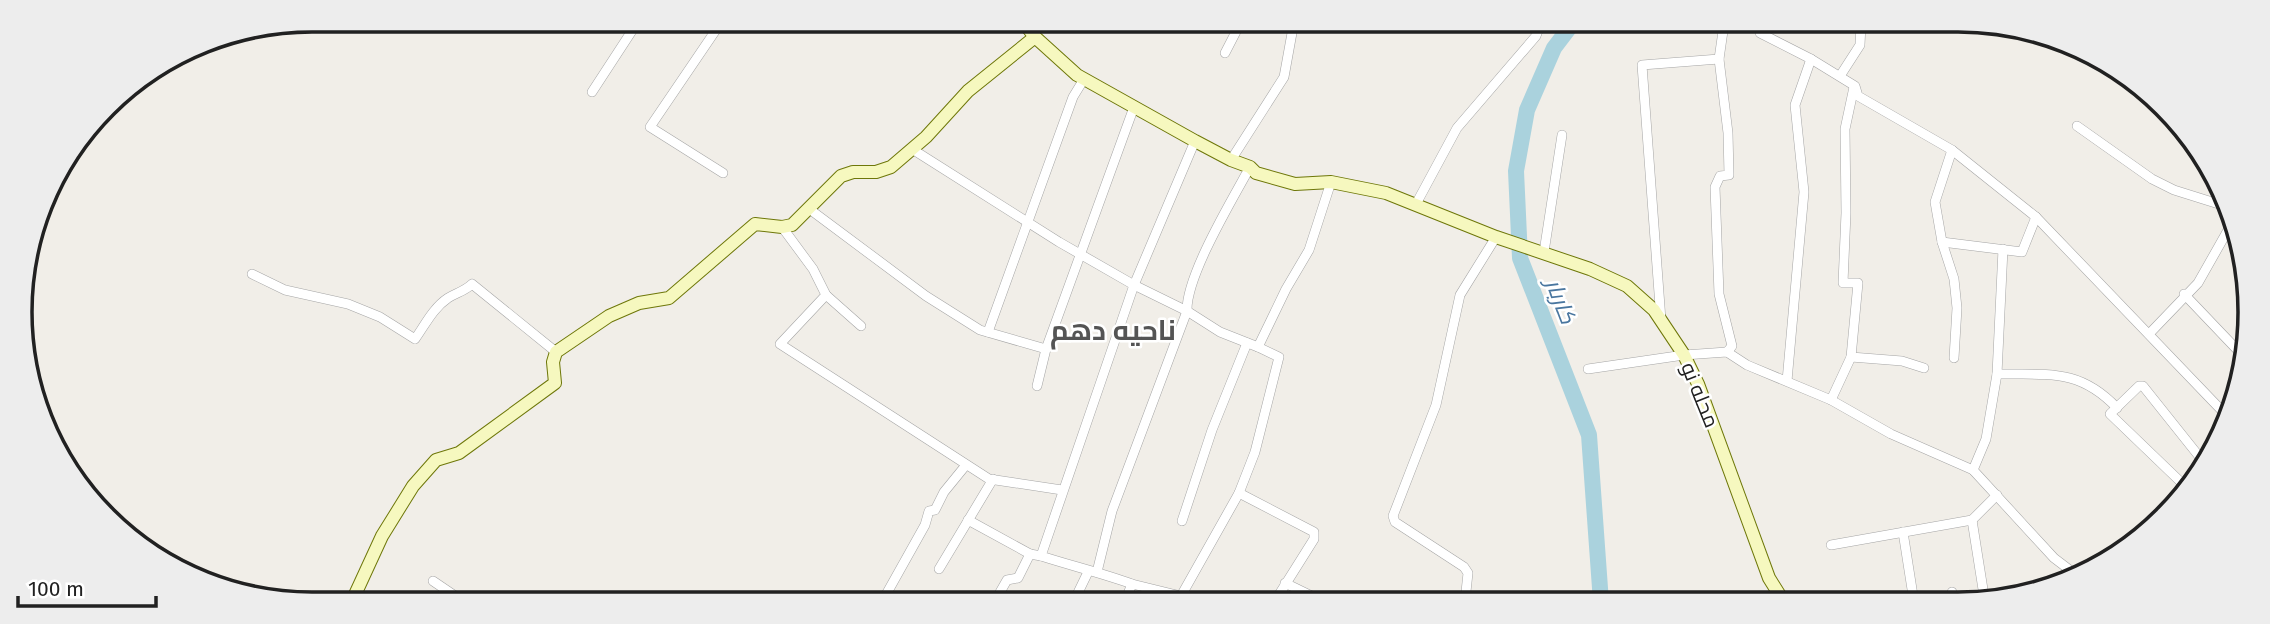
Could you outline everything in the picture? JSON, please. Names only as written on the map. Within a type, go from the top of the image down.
[{"type":"street","points":[[592,92],[631,32]]},
{"type":"street","points":[[715,32],[650,127],[723,173]]},
{"type":"street","name":"محله نو","points":[[1031,32],[1084,79],[1231,160],[1250,166],[1256,173],[1295,184],[1331,181],[1386,193],[1627,286],[1654,310],[1684,355],[1698,384],[1769,578],[1778,592]]},
{"type":"street","points":[[1225,53],[1236,32]]},
{"type":"street","points":[[1231,160],[1284,77],[1292,32]]},
{"type":"street","points":[[1416,204],[1457,128],[1538,32]]},
{"type":"street","points":[[1723,32],[1719,59],[1728,133],[1729,175],[1720,176],[1715,187],[1719,294],[1732,346],[1727,352]]},
{"type":"street","points":[[1760,32],[1811,58],[1855,86],[1858,96],[1952,150],[2036,217],[2221,410]]},
{"type":"street","points":[[1839,76],[1860,45],[1861,32]]},
{"type":"street","points":[[357,592],[382,536],[414,486],[436,460],[458,453],[555,383],[553,362],[556,352],[609,316],[639,303],[668,298],[755,224],[782,227],[792,225],[841,176],[853,172],[876,172],[891,166],[926,137],[968,91],[1035,37]]},
{"type":"street","points":[[1787,381],[1804,192],[1795,105],[1811,58]]},
{"type":"street","points":[[1661,321],[1642,65],[1719,59]]},
{"type":"street","points":[[988,332],[1073,97],[1084,79]]},
{"type":"street","points":[[1832,400],[1851,357],[1858,283],[1843,284],[1845,129],[1855,86]]},
{"type":"street","points":[[1037,386],[1046,349],[1134,107]]},
{"type":"street","points":[[2077,126],[2152,179],[2174,190],[2216,203]]},
{"type":"street","points":[[1544,252],[1562,135]]},
{"type":"street","points":[[1041,556],[1134,285],[1195,141]]},
{"type":"street","points":[[912,149],[1134,285],[1187,311],[1220,332],[1279,357],[1255,452],[1239,493],[1184,592]]},
{"type":"street","points":[[1952,150],[1935,202],[1942,242],[1954,279],[1958,308],[1954,358]]},
{"type":"street","points":[[1079,592],[1093,572],[1112,511],[1187,311],[1187,297],[1211,240],[1250,166]]},
{"type":"street","points":[[1258,347],[1286,289],[1309,250],[1331,181]]},
{"type":"street","points":[[808,208],[926,296],[980,330],[1046,349]]},
{"type":"street","points":[[1942,242],[2022,251],[2036,217]]},
{"type":"street","points":[[782,227],[813,270],[827,295],[861,326]]},
{"type":"street","points":[[2148,334],[2197,283],[2227,232]]},
{"type":"street","points":[[1466,592],[1468,573],[1464,566],[1395,522],[1393,516],[1436,405],[1460,295],[1498,238]]},
{"type":"street","points":[[1973,470],[1986,439],[1997,374],[2003,249]]},
{"type":"street","points":[[252,274],[285,289],[348,304],[380,317],[415,339],[435,311],[449,298],[472,284],[556,352]]},
{"type":"street","points":[[2184,294],[2236,349]]},
{"type":"street","points":[[827,295],[780,344],[989,480],[1062,489]]},
{"type":"street","points":[[1182,521],[1212,430],[1247,343]]},
{"type":"street","points":[[1588,369],[1684,355],[1727,352],[1747,365],[1832,400],[1891,434],[1973,470],[2054,558],[2069,569]]},
{"type":"street","points":[[1851,357],[1902,361],[1924,368]]},
{"type":"street","points":[[1997,374],[2075,378],[2091,385],[2117,408]]},
{"type":"street","points":[[2181,483],[2110,414],[2143,386],[2199,456]]},
{"type":"street","points":[[887,592],[925,525],[929,511],[935,510],[944,492],[966,465]]},
{"type":"street","points":[[939,569],[993,479]]},
{"type":"street","points":[[1239,493],[1314,532],[1314,539],[1280,592]]},
{"type":"street","points":[[1831,545],[1972,520],[1997,495]]},
{"type":"street","points":[[968,520],[1030,554],[1162,592]]},
{"type":"street","points":[[1972,520],[1983,591]]},
{"type":"street","points":[[1903,532],[1912,592]]},
{"type":"street","points":[[1000,592],[1007,580],[1018,578],[1030,554]]},
{"type":"street","points":[[433,581],[449,592]]},
{"type":"street","points":[[1285,583],[1304,592]]},
{"type":"street","points":[[1129,592],[1132,584]]},
{"type":"waterway","name":"کاربار","points":[[1566,32],[1554,48],[1527,110],[1516,171],[1520,258],[1589,435],[1600,592]]},
{"type":"district","name":"ناحیه دهم","points":[[1113,330]]}]
